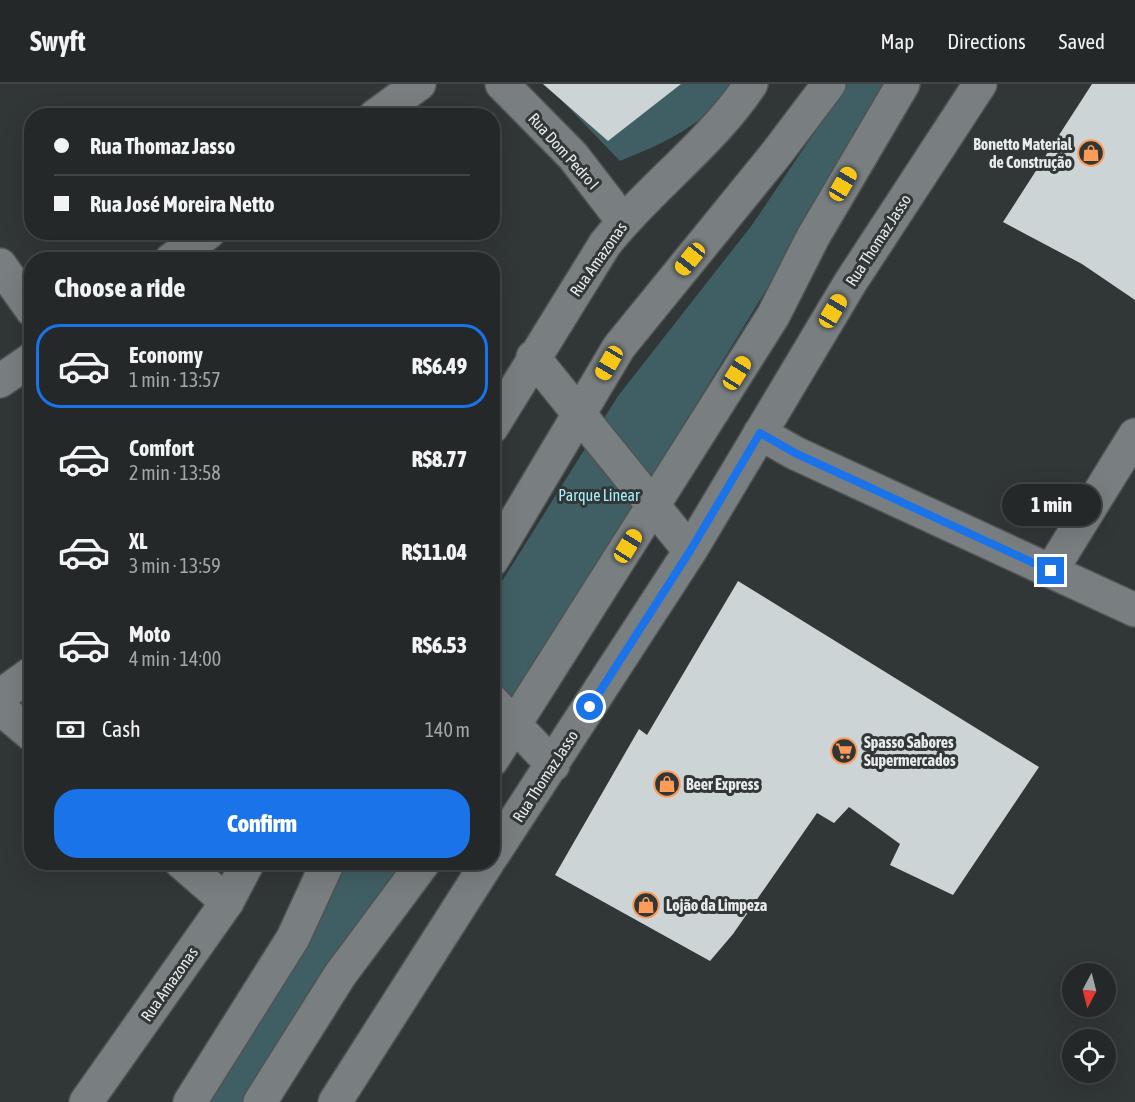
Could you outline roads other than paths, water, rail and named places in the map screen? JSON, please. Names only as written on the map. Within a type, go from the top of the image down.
[{"type":"street","points":[[386,108],[419,84]]},
{"type":"street","name":"Rua Dom Pedro I","points":[[502,84],[573,156],[623,221]]},
{"type":"street","name":"Rua Amazonas","points":[[500,413],[600,251],[623,221],[687,161],[735,109],[751,84]]},
{"type":"street","points":[[500,547],[619,347],[776,154],[829,84]]},
{"type":"street","points":[[500,748],[772,316],[813,237],[903,84]]},
{"type":"street","name":"Rua Thomaz Jasso","points":[[500,844],[690,551],[850,283],[980,84]]},
{"type":"street","points":[[182,252],[199,240]]},
{"type":"street","points":[[0,266],[24,299]]},
{"type":"street","points":[[533,357],[690,551]]},
{"type":"street","points":[[0,381],[24,364]]},
{"type":"street","points":[[760,433],[795,453],[1135,610]]},
{"type":"street","points":[[1051,571],[1135,435]]},
{"type":"street","points":[[0,696],[24,680]]},
{"type":"street","points":[[0,708],[24,728]]},
{"type":"street","points":[[500,709],[553,765]]},
{"type":"street","points":[[190,870],[227,902]]},
{"type":"street","name":"Rua Amazonas","points":[[86,1102],[227,902],[244,870]]},
{"type":"street","points":[[190,1102],[293,938],[324,870]]},
{"type":"street","points":[[260,1102],[340,975],[418,870]]},
{"type":"street","points":[[335,1102],[483,870]]},
{"type":"place","name":"Bonetto Material de Construção","points":[[1091,153]]},
{"type":"place","name":"Spasso Sabores Supermercados","points":[[844,751]]},
{"type":"place","name":"Beer Express","points":[[667,784]]},
{"type":"place","name":"Lojão da Limpeza","points":[[646,905]]},
{"type":"park label","name":"Parque Linear","points":[[599,495]]}]
